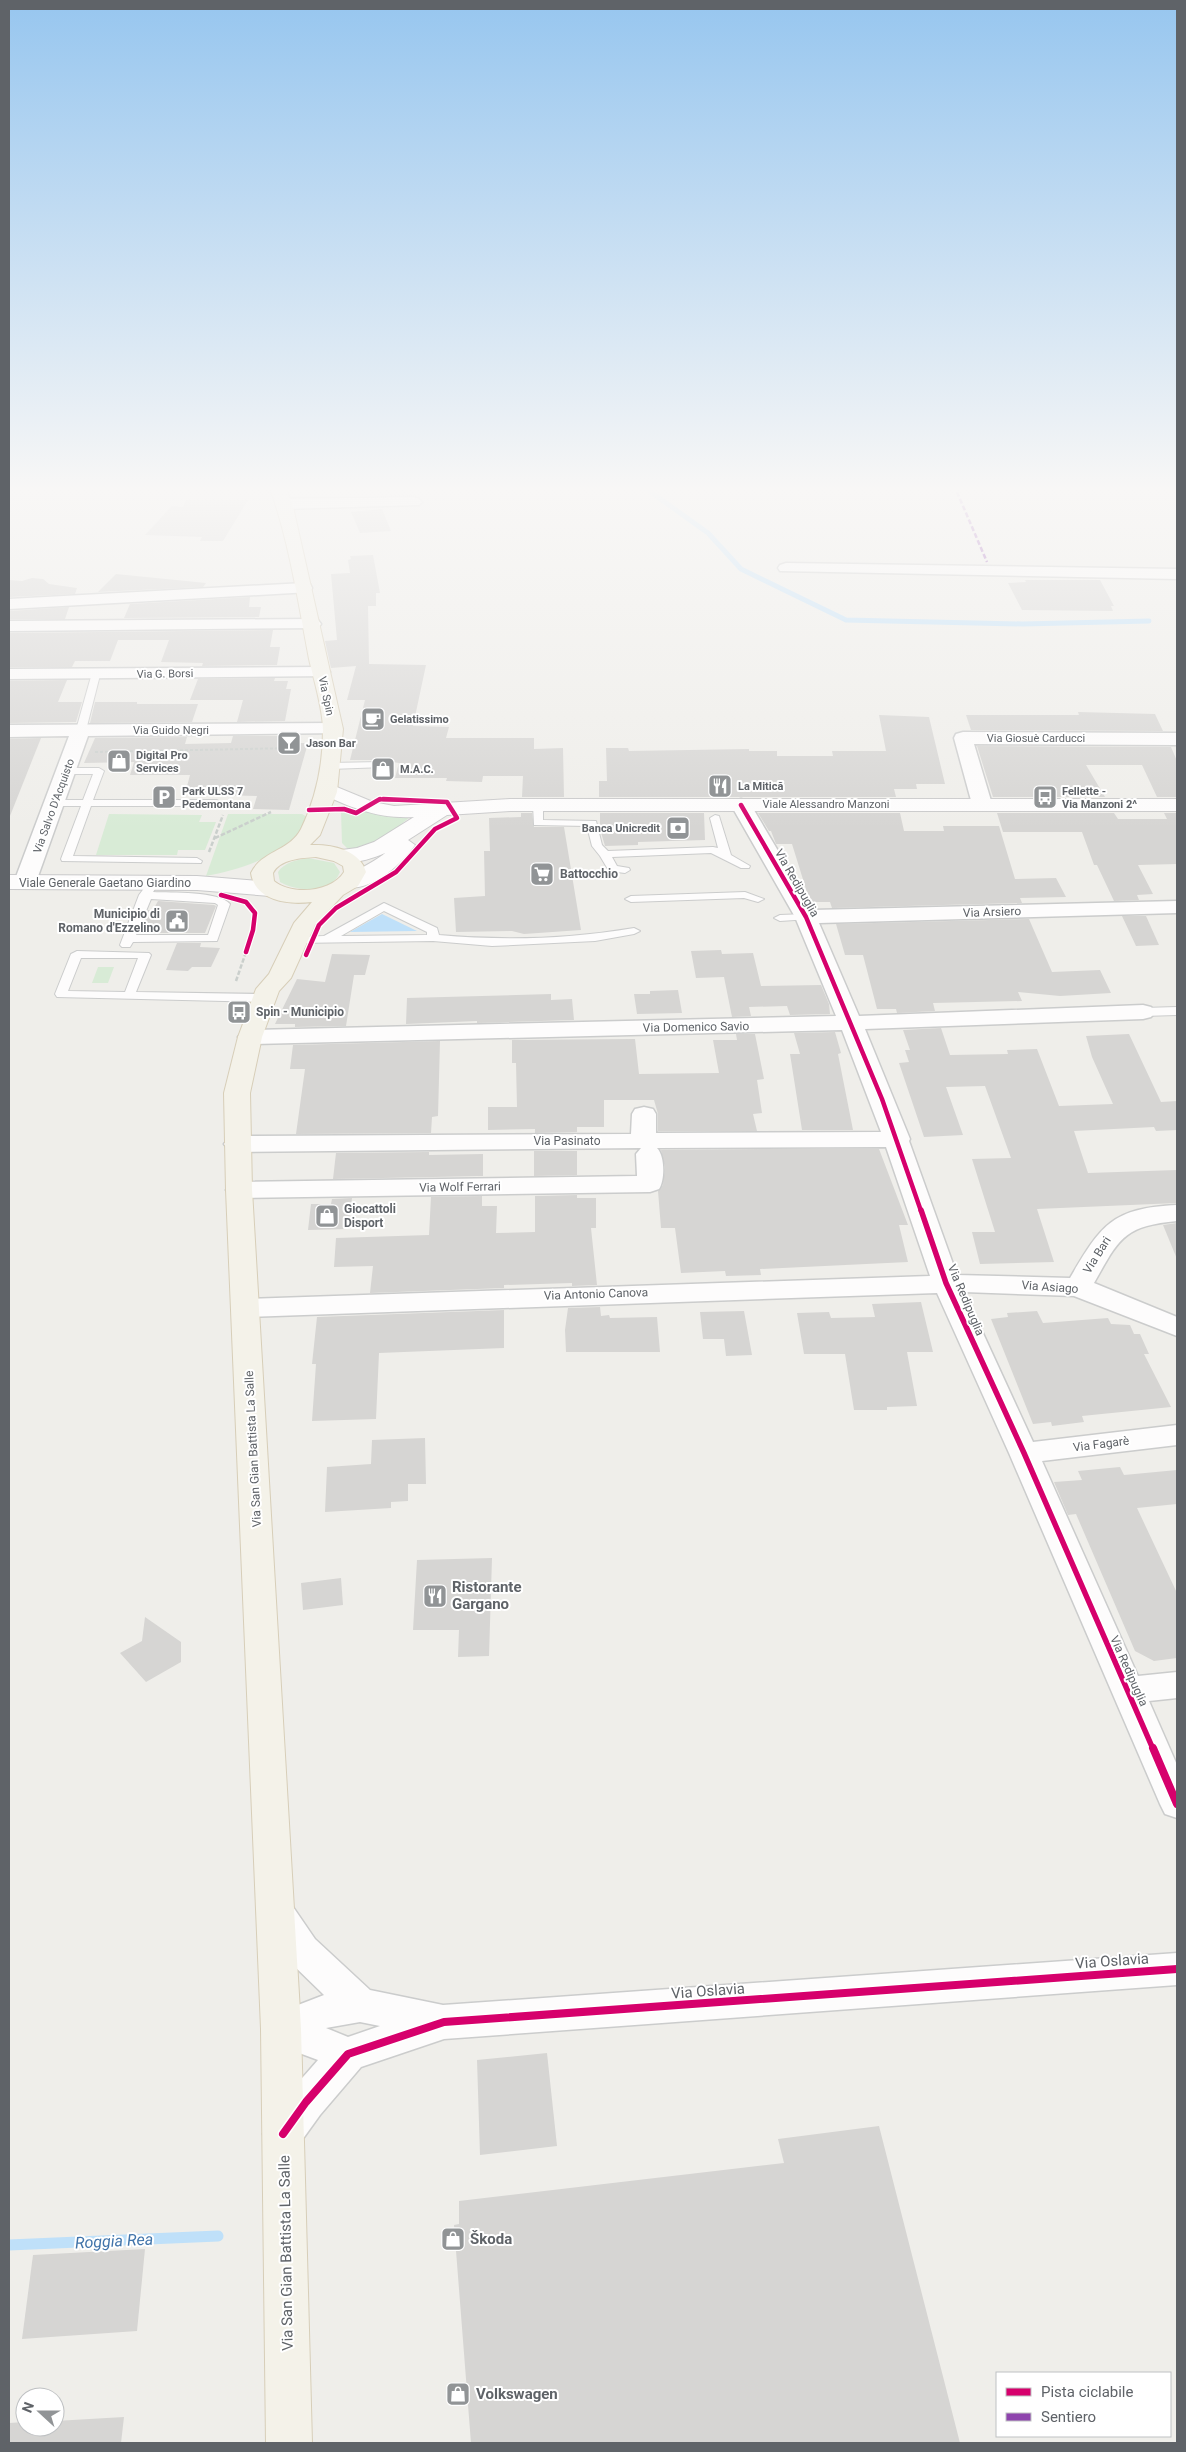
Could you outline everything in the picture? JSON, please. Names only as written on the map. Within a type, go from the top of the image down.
[{"type":"main road","name":"Via Spin","points":[[276,860],[309,834],[327,790],[332,748],[307,599]]},
{"type":"main road","name":"Via Spin","points":[[327,790],[337,854]]},
{"type":"main road","name":"Viale Alessandro Manzoni","points":[[327,790],[376,810],[405,812],[445,811],[485,806],[538,805],[1177,805]]},
{"type":"main road","name":"Viale Alessandro Manzoni","points":[[337,854],[360,856],[372,853],[416,825],[445,811]]},
{"type":"main road","points":[[342,887],[355,875],[355,868],[351,861],[337,854],[300,852],[276,860],[262,877],[276,891],[308,897],[342,887],[385,866],[407,841],[416,825]]},
{"type":"main road","name":"Viale Generale Gaetano Giardino","points":[[202,884],[276,860]]},
{"type":"main road","name":"Viale Generale Gaetano Giardino","points":[[17,882],[148,889],[202,884],[276,891]]},
{"type":"main road","name":"Via San Gian Battista La Salle","points":[[289,2443],[281,2029],[237,1144],[237,1093],[250,1037],[266,994],[279,978],[305,923],[342,887]]},
{"type":"main road","name":"Via San Gian Battista La Salle","points":[[266,994],[266,977],[290,914],[290,906],[276,891]]},
{"type":"street","points":[[9,604],[106,599]]},
{"type":"street","points":[[9,626],[312,624]]},
{"type":"street","name":"Via G. Borsi","points":[[9,674],[95,675],[320,672]]},
{"type":"street","name":"Via Guido Negri","points":[[9,731],[81,730],[332,748]]},
{"type":"street","name":"Via Salvo D'Acquisto","points":[[17,882],[55,803],[81,730]]},
{"type":"street","name":"Via Giosuè Carducci","points":[[982,804],[963,738],[1177,739]]},
{"type":"street","name":"Via Redipuglia","points":[[741,805],[806,917],[898,1139],[946,1283],[1024,1452],[1177,1804]]},
{"type":"street","name":"Via Arsiero","points":[[806,917],[1177,907]]},
{"type":"street","name":"Via Domenico Savio","points":[[250,1037],[851,1023],[1142,1012]]},
{"type":"street","points":[[644,1114],[646,1147]]},
{"type":"street","name":"Via Pasinato","points":[[237,1144],[646,1147],[898,1139]]},
{"type":"street","name":"Via Wolf Ferrari","points":[[240,1190],[650,1184],[646,1147]]},
{"type":"street","name":"Via Bari","points":[[1078,1287],[1111,1232],[1128,1221],[1153,1214],[1177,1213]]},
{"type":"street","name":"Via Asiago","points":[[946,1283],[1078,1287],[1177,1327]]},
{"type":"street","name":"Via Antonio Canova","points":[[246,1308],[946,1283]]},
{"type":"street","name":"Via Fagarè","points":[[1024,1452],[1177,1435]]},
{"type":"street","points":[[1126,1690],[1177,1685]]},
{"type":"street","points":[[276,1912],[302,1950],[360,2005]]},
{"type":"street","name":"Via Oslavia","points":[[348,2054],[444,2022],[1177,1969]]},
{"type":"street","name":"Via Oslavia","points":[[281,2029],[328,2010],[360,2005],[444,2022]]},
{"type":"street","points":[[281,2029],[348,2054],[306,2102],[284,2134]]},
{"type":"lane","points":[[81,730],[95,675]]},
{"type":"lane","points":[[332,748],[382,765]]},
{"type":"lane","points":[[67,772],[99,771],[66,859],[202,861]]},
{"type":"lane","points":[[55,803],[217,803]]},
{"type":"lane","points":[[538,805],[538,823],[592,823],[596,846],[605,854],[613,869],[625,870]]},
{"type":"lane","points":[[715,818],[726,857]]},
{"type":"lane","points":[[605,854],[713,850],[745,866]]},
{"type":"lane","points":[[122,955],[148,889],[218,900],[224,904],[213,939],[129,938]]},
{"type":"lane","points":[[631,899],[746,895],[758,899]]},
{"type":"lane","points":[[325,940],[384,906],[433,930],[433,938]]},
{"type":"lane","points":[[780,918],[806,917]]},
{"type":"lane","points":[[297,940],[433,938],[492,943],[595,938],[634,931]]},
{"type":"lane","points":[[129,996],[152,938]]},
{"type":"lane","points":[[145,955],[77,954],[61,994],[129,996],[266,994]]},
{"type":"lane","points":[[1142,1012],[1177,1011]]},
{"type":"path","points":[[74,752],[332,748]]},
{"type":"path","points":[[215,838],[271,812]]},
{"type":"path","points":[[202,861],[215,838],[224,814]]},
{"type":"path","points":[[246,952],[249,944]]},
{"type":"green space","points":[[341,811],[357,815],[364,811],[393,816],[411,816],[378,844],[349,850],[342,843]]},
{"type":"green space","points":[[109,814],[202,815],[199,822],[216,822],[205,850],[178,850],[177,855],[96,855]]},
{"type":"green space","points":[[228,814],[302,814],[309,818],[301,831],[290,841],[265,858],[235,869],[206,876]]},
{"type":"green space","points":[[308,858],[334,863],[340,872],[336,879],[330,884],[313,889],[295,888],[280,882],[278,872],[284,866]]},
{"type":"green space","points":[[98,967],[114,967],[108,983],[92,983]]},
{"type":"water","points":[[382,914],[417,931],[350,932]]},
{"type":"building","points":[[208,599],[250,599],[249,607],[261,607],[259,617],[124,618],[130,604]]},
{"type":"building","points":[[333,599],[376,599],[376,606],[368,606],[369,664],[426,665],[413,726],[449,727],[446,738],[534,738],[534,749],[563,748],[564,797],[522,797],[523,776],[483,776],[482,782],[446,781],[447,778],[395,778],[399,763],[381,760],[350,760],[365,700],[347,700],[356,666],[331,668],[325,641],[337,640]]},
{"type":"building","points":[[1017,599],[1110,599],[1114,606],[1111,606],[1113,611],[1022,610]]},
{"type":"building","points":[[69,607],[65,619],[9,619],[9,611]]},
{"type":"building","points":[[273,630],[270,647],[280,647],[277,665],[202,666],[203,663],[161,662],[169,640],[118,640],[110,661],[75,661],[72,667],[9,667],[9,633]]},
{"type":"building","points":[[275,678],[274,681],[288,681],[286,689],[291,689],[285,721],[237,722],[243,700],[190,700],[198,679]]},
{"type":"building","points":[[67,680],[58,702],[82,702],[76,722],[9,723],[9,681]]},
{"type":"building","points":[[95,702],[198,704],[192,722],[90,723]]},
{"type":"building","points":[[1078,712],[1155,714],[1163,731],[971,730],[966,715],[1079,715]]},
{"type":"building","points":[[879,715],[929,717],[945,784],[916,784],[917,789],[894,789],[896,797],[599,797],[599,781],[607,781],[606,748],[628,748],[629,751],[749,749],[749,751],[777,751],[777,756],[833,756],[832,751],[886,751]]},
{"type":"building","points":[[233,736],[283,736],[281,743],[308,743],[289,810],[253,809],[257,796],[185,794],[190,775],[130,775],[134,762],[84,763],[95,738],[187,737],[185,744],[231,743]]},
{"type":"building","points":[[41,738],[10,816],[9,816],[9,739]]},
{"type":"building","points":[[977,746],[1171,747],[1177,761],[1177,797],[1157,797],[1142,765],[1086,765],[1105,797],[993,797]]},
{"type":"building","name":"Battocchio","points":[[521,813],[532,813],[534,827],[564,827],[581,930],[524,934],[512,931],[456,932],[454,898],[485,896],[484,851],[490,851],[489,818],[521,817]]},
{"type":"building","points":[[600,813],[704,813],[705,840],[638,842],[638,845],[605,846],[600,829]]},
{"type":"building","points":[[758,813],[900,813],[904,831],[944,831],[943,826],[999,826],[1015,879],[1056,878],[1066,897],[1020,898],[1022,903],[832,908],[830,902],[810,902],[792,844],[776,844],[771,831],[769,831]]},
{"type":"building","points":[[997,813],[1114,813],[1118,819],[1167,819],[1164,813],[1177,813],[1177,864],[1138,865],[1153,894],[1137,895],[1139,900],[1114,901],[1097,865],[1094,865],[1082,832],[1003,832]]},
{"type":"building","name":"Municipio di Romano d'Ezzelino","points":[[158,901],[216,906],[205,933],[140,933],[148,910],[153,910]]},
{"type":"building","points":[[1122,916],[1146,916],[1159,945],[1136,946]]},
{"type":"building","points":[[1029,919],[1052,972],[1100,970],[1111,993],[1060,996],[1018,992],[1022,1001],[933,1003],[935,1011],[897,1013],[896,1009],[877,1009],[863,955],[845,955],[836,924]]},
{"type":"building","points":[[177,943],[201,943],[200,947],[220,948],[211,967],[192,967],[188,971],[166,970]]},
{"type":"building","points":[[721,950],[722,954],[753,953],[761,986],[821,985],[829,1004],[830,1014],[790,1015],[787,1006],[749,1007],[751,1016],[732,1017],[724,977],[696,978],[691,951]]},
{"type":"building","points":[[332,954],[370,955],[365,975],[354,975],[346,1026],[295,1027],[295,1024],[275,1024],[297,979],[325,982]]},
{"type":"building","points":[[678,990],[682,1013],[637,1014],[634,994],[650,994],[650,991]]},
{"type":"building","points":[[551,994],[551,1000],[572,999],[574,1020],[406,1024],[407,998]]},
{"type":"building","points":[[941,1028],[950,1055],[1008,1054],[1007,1050],[1037,1049],[1059,1106],[1113,1104],[1092,1057],[1086,1036],[1129,1034],[1161,1102],[1177,1101],[1177,1130],[1156,1131],[1154,1127],[1074,1131],[1088,1173],[1177,1170],[1177,1203],[1037,1209],[1054,1262],[980,1264],[972,1232],[995,1232],[972,1159],[1011,1158],[985,1086],[946,1087],[963,1135],[924,1137],[899,1063],[909,1062],[905,1050],[910,1050],[903,1030]]},
{"type":"building","points":[[835,1032],[841,1053],[838,1054],[853,1130],[802,1130],[790,1054],[800,1054],[794,1033]]},
{"type":"building","points":[[736,1034],[755,1034],[764,1079],[757,1080],[762,1113],[753,1114],[757,1131],[658,1131],[658,1114],[654,1100],[604,1100],[604,1127],[577,1127],[577,1132],[535,1133],[535,1129],[488,1130],[488,1107],[517,1107],[516,1063],[512,1063],[512,1040],[635,1039],[639,1074],[719,1073],[713,1040],[737,1040]]},
{"type":"building","points":[[440,1041],[438,1116],[432,1117],[431,1133],[296,1134],[305,1069],[290,1069],[293,1045]]},
{"type":"building","points":[[879,1149],[908,1225],[899,1225],[908,1262],[760,1269],[761,1275],[726,1276],[725,1271],[681,1273],[675,1228],[661,1228],[658,1191],[663,1185],[665,1168],[661,1150]]},
{"type":"building","points":[[534,1151],[577,1151],[577,1175],[534,1176]]},
{"type":"building","points":[[429,1152],[429,1155],[483,1154],[483,1176],[333,1179],[336,1153]]},
{"type":"building","points":[[577,1195],[577,1198],[596,1198],[596,1228],[591,1228],[597,1285],[572,1286],[572,1283],[504,1285],[504,1288],[370,1293],[373,1266],[334,1267],[336,1238],[429,1235],[431,1197],[482,1196],[482,1206],[497,1206],[496,1233],[535,1232],[535,1196]]},
{"type":"building","points":[[352,1198],[348,1229],[308,1230],[311,1204],[331,1204],[332,1199]]},
{"type":"building","points":[[1177,1223],[1177,1259],[1163,1225]]},
{"type":"building","points":[[921,1302],[933,1352],[907,1352],[917,1406],[887,1407],[887,1410],[854,1410],[845,1354],[804,1354],[797,1313],[829,1312],[831,1318],[875,1317],[872,1304]]},
{"type":"building","points":[[600,1307],[601,1316],[609,1315],[610,1318],[657,1317],[660,1352],[566,1352],[565,1330],[568,1308]]},
{"type":"building","points":[[504,1310],[504,1348],[379,1353],[376,1419],[312,1421],[316,1364],[312,1364],[317,1317]]},
{"type":"building","points":[[744,1311],[752,1355],[726,1356],[724,1339],[703,1339],[700,1312]]},
{"type":"building","points":[[1037,1311],[1043,1323],[1108,1318],[1111,1324],[1130,1325],[1134,1334],[1140,1334],[1149,1354],[1144,1354],[1171,1407],[1082,1416],[1084,1422],[1052,1426],[1051,1422],[1033,1424],[991,1319],[1008,1317],[1007,1313]]},
{"type":"building","points":[[425,1438],[426,1484],[408,1484],[408,1501],[391,1502],[391,1508],[325,1512],[327,1467],[371,1464],[372,1440]]},
{"type":"building","points":[[1120,1467],[1124,1475],[1177,1470],[1177,1504],[1137,1508],[1177,1593],[1177,1658],[1154,1661],[1135,1651],[1076,1514],[1068,1515],[1054,1482],[1082,1480],[1078,1471]]},
{"type":"building","points":[[492,1558],[489,1656],[458,1657],[459,1630],[413,1630],[417,1560]]},
{"type":"building","points":[[341,1578],[343,1605],[303,1610],[301,1583]]},
{"type":"building","points":[[145,1617],[181,1642],[181,1662],[146,1682],[120,1653],[142,1641]]},
{"type":"building","points":[[547,2053],[557,2146],[480,2155],[477,2060]]},
{"type":"building","points":[[879,2126],[960,2443],[471,2443],[454,2225],[459,2224],[459,2201],[784,2163],[778,2139]]},
{"type":"building","points":[[145,2249],[137,2331],[22,2339],[33,2255]]},
{"type":"building","points":[[124,2417],[121,2443],[9,2443],[9,2423],[15,2423],[15,2437],[65,2437],[65,2420]]},
{"type":"waterway","points":[[804,599],[846,620],[1023,624],[1149,621]]},
{"type":"waterway","name":"Roggia Rea","points":[[9,2245],[218,2236]]},
{"type":"cycle path","points":[[306,955],[319,925],[336,908],[396,872],[435,829],[457,818],[447,802],[380,799],[356,813],[344,809],[309,810]]},
{"type":"cycle path","points":[[741,805],[806,917],[882,1099],[946,1283],[1024,1453],[1177,1804]]},
{"type":"cycle path","points":[[221,895],[246,902],[255,913],[253,930],[246,952]]},
{"type":"cycle path","points":[[283,2134],[306,2102],[348,2054],[444,2022],[1177,1969]]},
{"type":"place","name":"Gelatissimo","points":[[373,719]]},
{"type":"place","name":"Jason Bar","points":[[289,743]]},
{"type":"place","name":"Digital Pro Services","points":[[119,761]]},
{"type":"place","name":"M.A.C.","points":[[383,769]]},
{"type":"place","name":"La Mitică","points":[[720,786]]},
{"type":"place","name":"Park ULSS 7 Pedemontana","points":[[164,797]]},
{"type":"place","name":"Fellette - Via Manzoni 2^","points":[[1045,797]]},
{"type":"place","name":"Banca Unicredit","points":[[678,828]]},
{"type":"place","name":"Battocchio","points":[[542,874]]},
{"type":"place","name":"Municipio di Romano d'Ezzelino","points":[[177,921]]},
{"type":"place","name":"Spin - Municipio","points":[[239,1012]]},
{"type":"place","name":"Giocattoli Disport","points":[[327,1216]]},
{"type":"place","name":"Ristorante Gargano","points":[[435,1596]]},
{"type":"place","name":"Škoda","points":[[453,2239]]},
{"type":"place","name":"Volkswagen","points":[[458,2394]]}]
